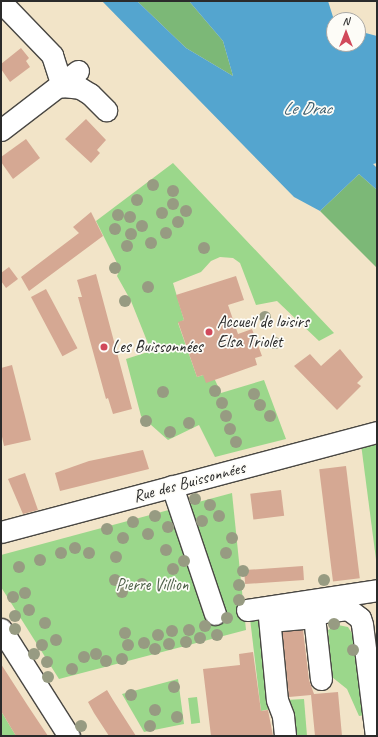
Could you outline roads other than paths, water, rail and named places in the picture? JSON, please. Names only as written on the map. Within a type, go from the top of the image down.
[{"type":"street","points":[[1,2],[52,55],[62,86]]},
{"type":"street","points":[[1,130],[62,86],[78,72]]},
{"type":"street","points":[[62,86],[80,88],[90,94],[106,110]]},
{"type":"street","name":"Rue des Buissonnées","points":[[1,532],[377,432]]},
{"type":"street","points":[[172,486],[215,614]]},
{"type":"street","points":[[269,614],[377,590]]},
{"type":"street","points":[[247,610],[269,614],[314,617],[323,612],[348,609],[360,618],[376,736]]},
{"type":"street","points":[[269,614],[277,700],[283,716],[285,736]]},
{"type":"street","points":[[314,617],[321,679]]},
{"type":"street","points":[[1,629],[69,736]]},
{"type":"water","name":"Le Drac","points":[[102,1],[137,1],[186,48],[233,76],[223,41],[189,1],[328,1],[331,12],[326,12],[326,52],[366,52],[366,33],[377,36],[377,163],[373,164],[377,168],[377,190],[359,174],[320,211],[294,197]]},
{"type":"place","name":"Accueil de loisirs Elsa Triolet","points":[[209,332]]},
{"type":"place","name":"Les Buissonnées","points":[[104,347]]},
{"type":"park label","name":"Pierre Villion","points":[[152,585]]}]
